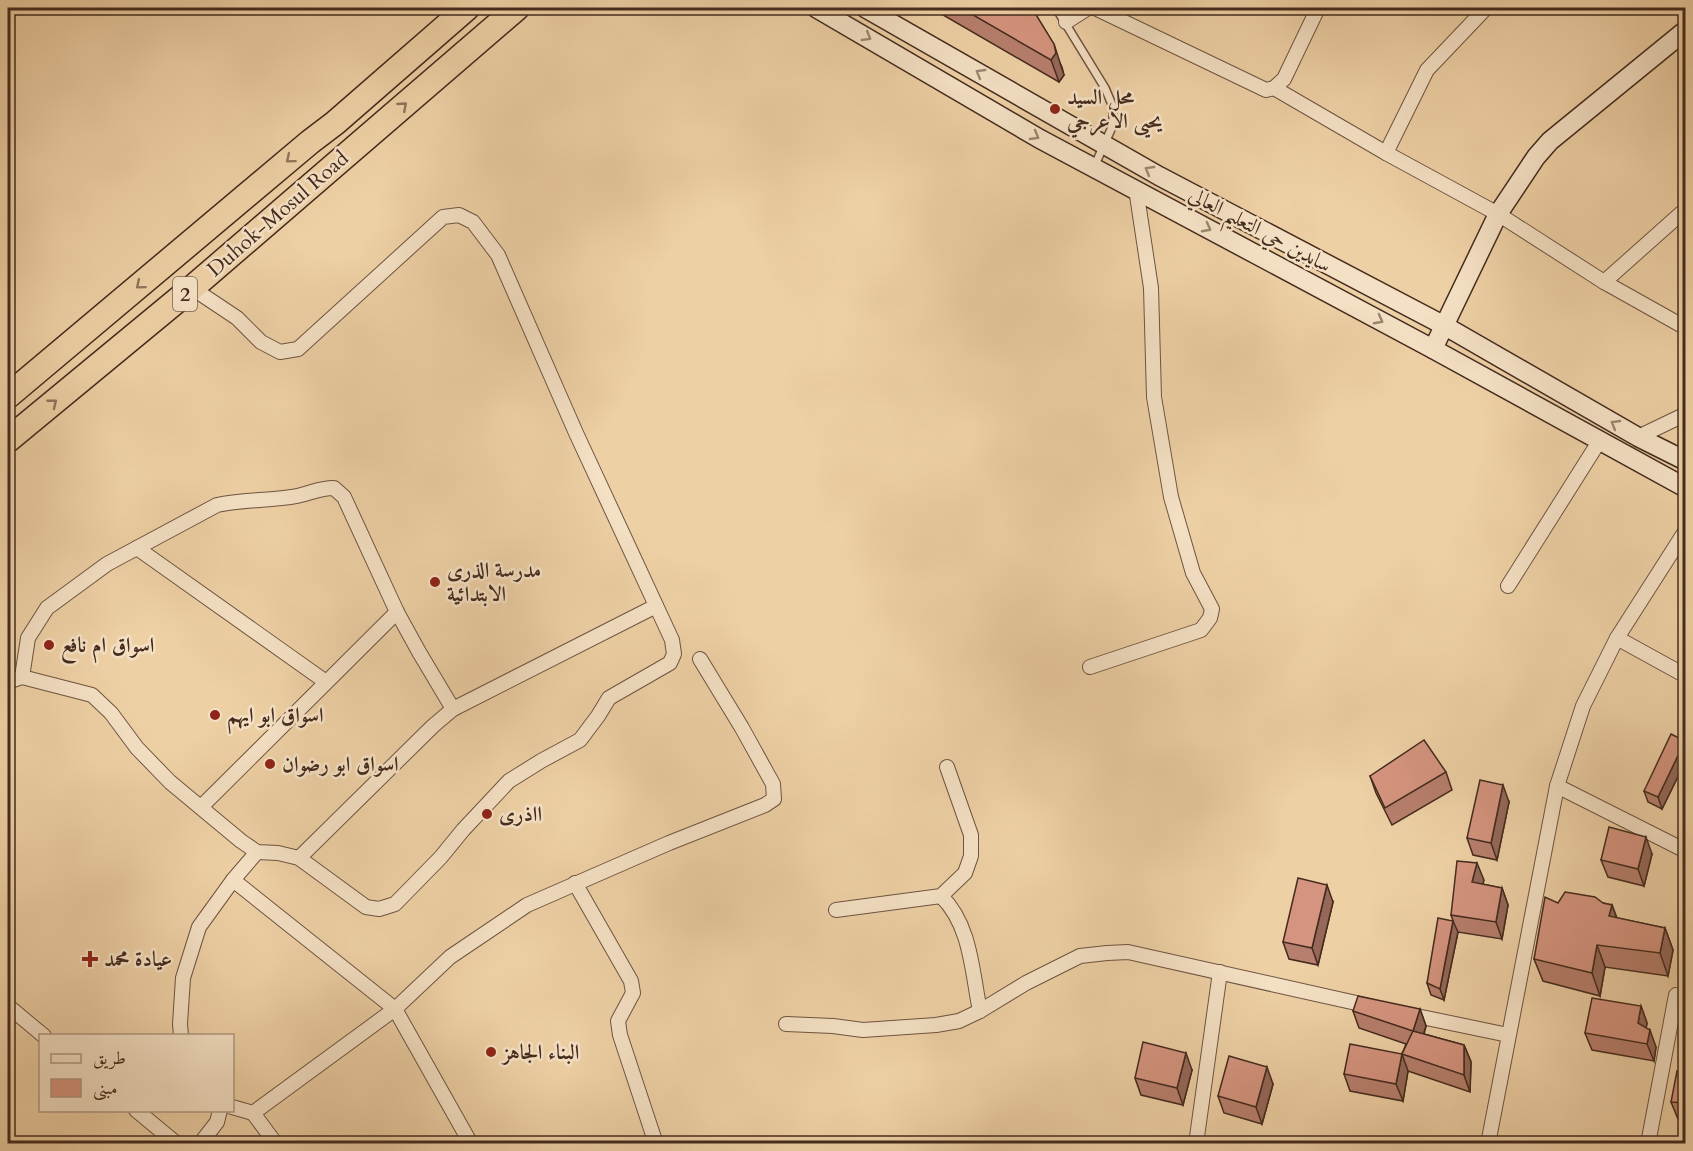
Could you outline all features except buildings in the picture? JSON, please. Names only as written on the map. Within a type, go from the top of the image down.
[{"type":"highway","name":"Duhok-Mosul Road","points":[[8,396],[335,123],[467,8]]},
{"type":"highway","name":"Duhok-Mosul Road","points":[[8,441],[192,288],[517,8]]},
{"type":"main road","name":"سايدين حي التعليم العالي","points":[[816,8],[1040,139],[1433,349],[1686,488]]},
{"type":"main road","name":"سايدين حي التعليم العالي","points":[[865,8],[1159,176],[1444,326],[1638,437],[1686,461]]},
{"type":"main road","points":[[1433,349],[1498,214],[1536,158],[1550,141],[1686,30]]},
{"type":"street","points":[[1066,22],[1088,8]]},
{"type":"street","points":[[1095,8],[1266,90],[1274,88],[1284,79],[1318,8]]},
{"type":"street","points":[[1386,153],[1427,70],[1486,8]]},
{"type":"street","points":[[1274,88],[1498,214],[1604,282],[1686,328]]},
{"type":"street","points":[[1090,667],[1201,630],[1210,618],[1212,609],[1193,573],[1171,497],[1154,397],[1151,288],[1136,189]]},
{"type":"street","points":[[1604,282],[1686,209]]},
{"type":"street","points":[[8,682],[22,677],[92,695],[111,713],[137,748],[170,782],[241,841],[257,852],[278,853],[299,858],[366,908],[379,909],[395,904],[509,781],[580,740],[609,698],[670,663],[674,654],[672,640],[576,433],[498,255],[473,222],[459,215],[443,217],[298,349],[280,352],[261,342],[237,318],[192,288]]},
{"type":"street","points":[[1638,437],[1686,414]]},
{"type":"street","points":[[1508,586],[1600,441]]},
{"type":"street","points":[[22,677],[28,638],[46,608],[107,564],[217,505],[234,501],[297,496],[321,488],[334,488],[344,497],[397,612],[453,709]]},
{"type":"street","points":[[1488,1143],[1557,786],[1583,706],[1617,638],[1686,530]]},
{"type":"street","points":[[137,548],[327,682]]},
{"type":"street","points":[[299,858],[453,709],[656,606]]},
{"type":"street","points":[[201,807],[397,612]]},
{"type":"street","points":[[1617,638],[1686,676]]},
{"type":"street","points":[[254,1113],[394,1009],[450,957],[527,905],[669,843],[765,805],[774,799],[774,784],[700,659]]},
{"type":"street","points":[[836,910],[941,896],[965,873],[971,855],[971,835],[947,767]]},
{"type":"street","points":[[1557,786],[1686,851]]},
{"type":"street","points":[[181,1034],[183,978],[199,927],[233,880],[257,852]]},
{"type":"street","points":[[233,880],[394,1009],[471,1143]]},
{"type":"street","points":[[575,883],[631,981],[633,993],[618,1021],[620,1035],[656,1143]]},
{"type":"street","points":[[941,896],[959,918],[966,936],[980,1011]]},
{"type":"street","points":[[786,1024],[863,1030],[936,1025],[959,1021],[1080,956],[1128,952],[1508,1035]]},
{"type":"street","points":[[1196,1143],[1220,972]]},
{"type":"street","points":[[1648,1143],[1676,995]]},
{"type":"street","points":[[8,1006],[43,1034]]},
{"type":"street","points":[[234,1108],[254,1113],[276,1143]]},
{"type":"street","points":[[138,1112],[177,1143]]},
{"type":"street","points":[[200,1143],[217,1122],[220,1112]]},
{"type":"lane","points":[[1056,8],[1105,88],[1113,107],[1113,125],[1094,167]]},
{"type":"place","name":"محل السيد يحيى الاعرجي","points":[[1055,109]]},
{"type":"place","name":"مدرسة الذرى الابتدائية","points":[[435,582]]},
{"type":"place","name":"اسواق ام نافع","points":[[49,645]]},
{"type":"place","name":"اسواق ابو ايهم","points":[[215,715]]},
{"type":"place","name":"اسواق ابو رضوان","points":[[270,764]]},
{"type":"place","name":"ااذرى","points":[[487,814]]},
{"type":"place","name":"عيادة محمد","points":[[90,959]]},
{"type":"place","name":"البناء الجاهز","points":[[491,1052]]}]
